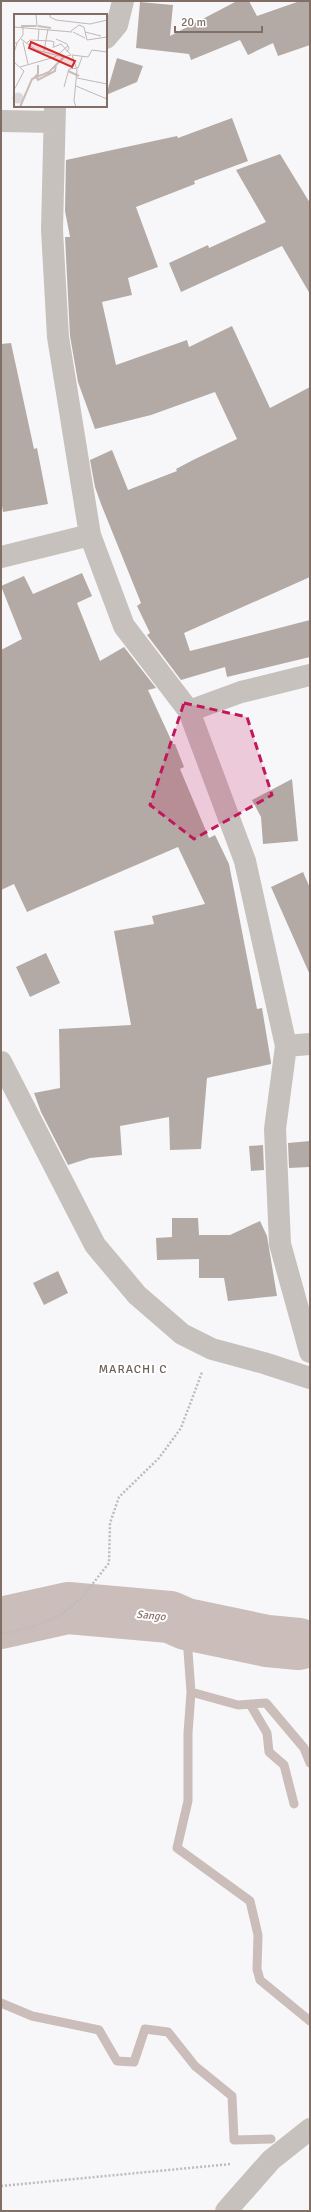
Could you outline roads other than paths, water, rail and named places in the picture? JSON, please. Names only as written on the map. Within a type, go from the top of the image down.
[{"type":"street","points":[[107,37],[117,25],[123,1]]},
{"type":"street","points":[[1,121],[54,114],[52,230],[58,337],[90,535],[124,626],[189,711],[245,861],[286,1046],[275,1130],[280,1244],[310,1352]]},
{"type":"street","points":[[1,557],[90,535]]},
{"type":"street","points":[[189,711],[241,692],[310,675]]},
{"type":"street","points":[[286,1046],[310,1044]]},
{"type":"street","points":[[1,1062],[95,1245],[137,1295],[182,1334],[212,1349],[264,1363],[310,1378]]},
{"type":"street","points":[[226,2211],[271,2160],[310,2129]]},
{"type":"waterway","name":"Sango","points":[[1,1623],[68,1608],[170,1617],[186,1624],[267,1641],[299,1644]]},
{"type":"waterway","points":[[186,1624],[191,1692],[238,1705],[266,1703],[304,1748],[310,1763]]},
{"type":"waterway","points":[[191,1692],[188,1733],[188,1801],[177,1848],[250,1901],[258,1935],[257,1969],[260,1980],[310,2021]]},
{"type":"waterway","points":[[250,1704],[267,1733],[269,1752],[284,1765],[294,1804]]},
{"type":"waterway","points":[[1,2003],[32,2016],[99,2030],[117,2061],[134,2062],[145,2029],[168,2032],[195,2066],[232,2096],[234,2140],[271,2139]]},
{"type":"district","name":"MARACHI C","points":[[133,1369]]}]
